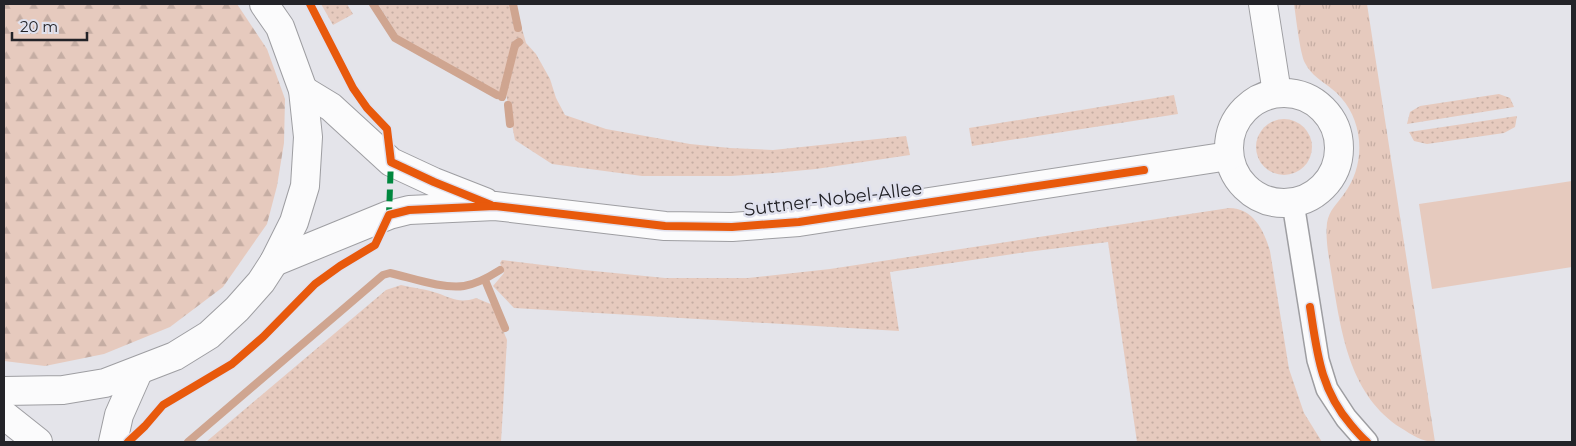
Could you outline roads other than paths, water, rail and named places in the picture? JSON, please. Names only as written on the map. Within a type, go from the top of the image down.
[{"type":"street","points":[[4,391],[63,390],[105,383],[138,372],[175,356],[209,335],[237,309],[261,282],[274,262],[294,222],[305,186],[308,137],[303,90],[280,27],[264,4]]},
{"type":"street","points":[[1263,4],[1276,93]]},
{"type":"street","name":"Suttner-Nobel-Allee","points":[[303,90],[331,107],[392,162],[434,182],[495,206]]},
{"type":"street","points":[[1276,93],[1295,93],[1310,98],[1323,108],[1333,122],[1339,138],[1339,156],[1334,173],[1324,187],[1310,198],[1293,203],[1278,203],[1264,200],[1251,193],[1237,177],[1229,156],[1229,139],[1234,122],[1245,108],[1260,98],[1276,93]]},
{"type":"street","name":"Suttner-Nobel-Allee","points":[[274,262],[389,215],[408,210],[495,206],[665,226],[732,227],[790,223],[1083,180],[1229,156]]},
{"type":"street","points":[[1293,203],[1318,360],[1327,389],[1346,418],[1367,442]]},
{"type":"street","points":[[113,442],[118,415],[138,372]]},
{"type":"street","points":[[4,415],[38,442]]},
{"type":"waterway","points":[[373,4],[395,38],[497,95]]},
{"type":"waterway","points":[[513,4],[518,28]]},
{"type":"waterway","points":[[502,97],[515,45],[519,42]]},
{"type":"waterway","points":[[508,105],[510,124]]},
{"type":"waterway","points":[[188,442],[383,275],[390,273],[437,285],[455,287],[474,284],[500,270]]},
{"type":"waterway","points":[[485,280],[505,328]]}]
